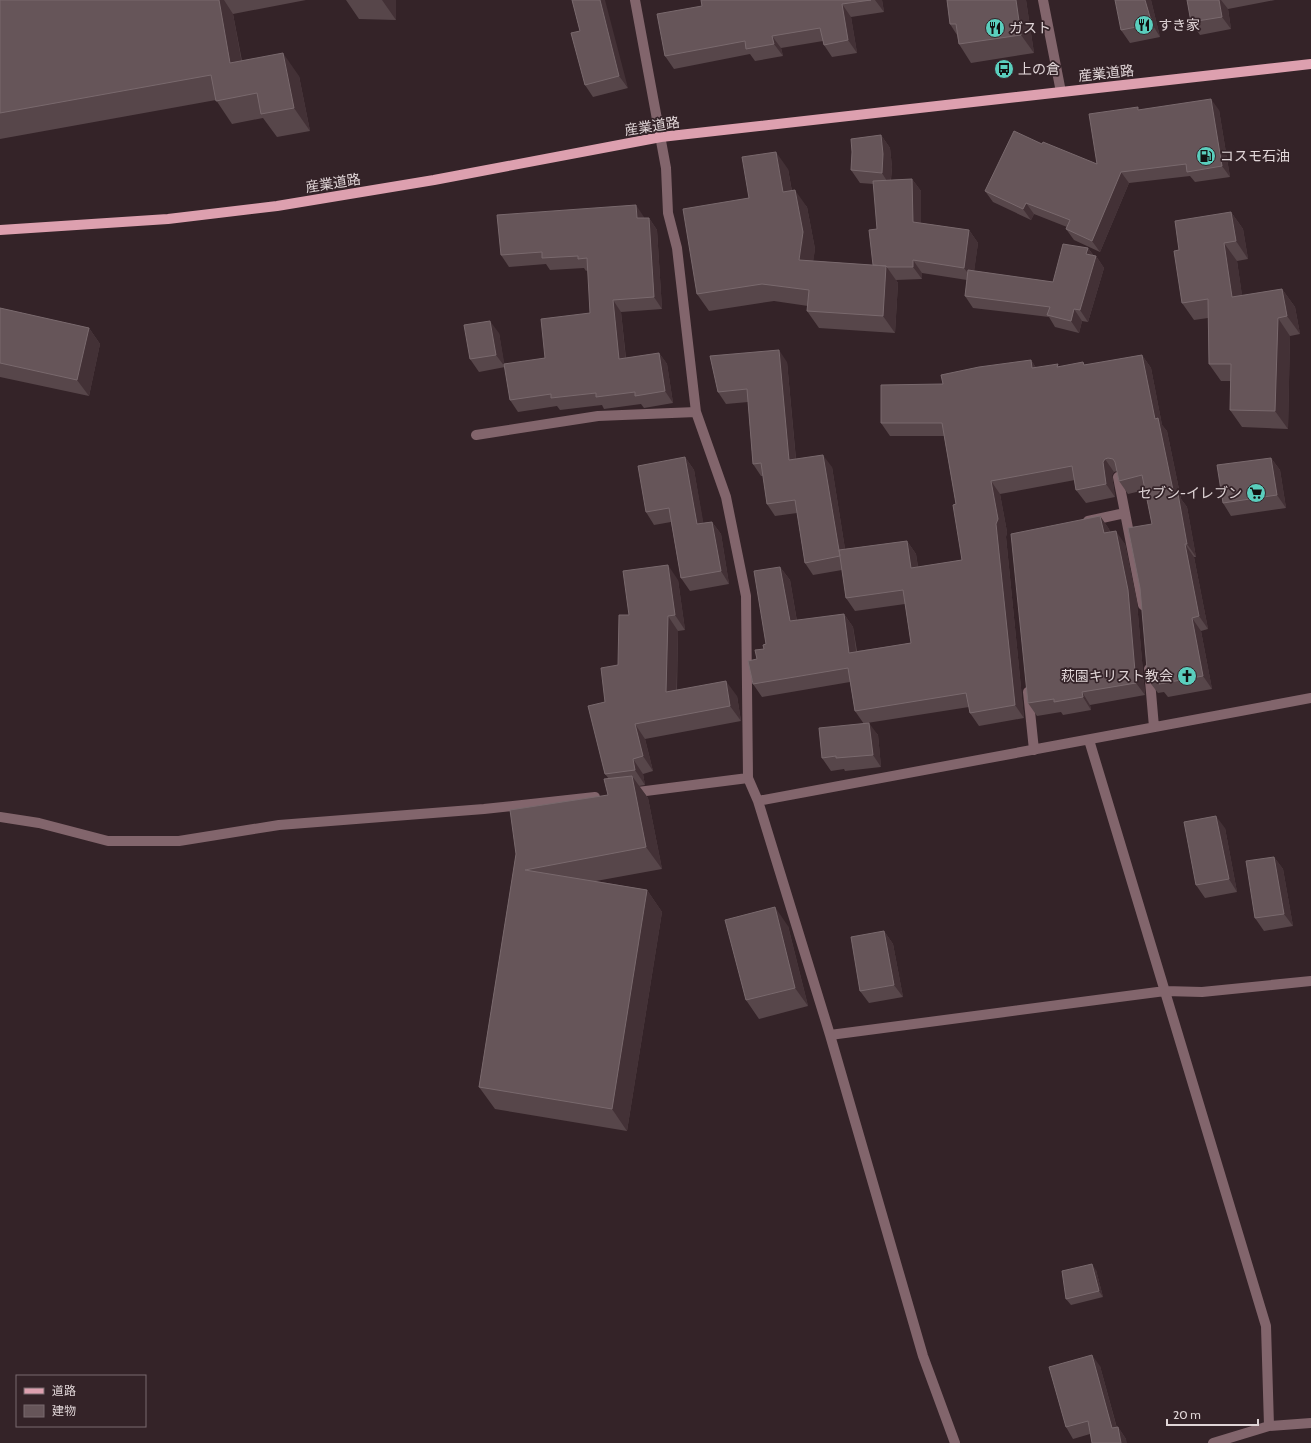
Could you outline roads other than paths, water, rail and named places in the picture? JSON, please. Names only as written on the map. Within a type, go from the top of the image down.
[{"type":"main road","name":"産業道路","points":[[0,230],[168,219],[277,206],[434,180],[661,137],[1311,64]]},
{"type":"street","points":[[635,0],[666,168],[668,213],[677,248],[696,412],[726,497],[746,596],[748,778],[758,801],[830,1035],[923,1356],[955,1443]]},
{"type":"street","points":[[1043,0],[1061,92]]},
{"type":"street","points":[[476,435],[598,416],[696,412]]},
{"type":"street","points":[[1118,477],[1143,602],[1144,618]]},
{"type":"street","points":[[1080,522],[1125,513]]},
{"type":"street","points":[[1148,657],[1154,727]]},
{"type":"street","points":[[1026,679],[1034,750]]},
{"type":"street","points":[[758,801],[1311,698]]},
{"type":"street","points":[[1089,740],[1266,1326],[1269,1426]]},
{"type":"street","points":[[617,795],[748,778]]},
{"type":"street","points":[[0,817],[39,823],[108,841],[179,841],[279,825],[484,809],[601,797]]},
{"type":"street","points":[[830,1035],[1165,991],[1202,992],[1311,981]]},
{"type":"street","points":[[1213,1443],[1269,1426],[1311,1423]]},
{"type":"place","name":"すき家","points":[[1144,25]]},
{"type":"place","name":"ガスト","points":[[995,28]]},
{"type":"place","name":"上の倉","points":[[1004,69]]},
{"type":"place","name":"コスモ石油","points":[[1206,156]]},
{"type":"place","name":"セブン-イレブン","points":[[1256,493]]},
{"type":"place","name":"萩園キリスト教会","points":[[1187,676]]}]
